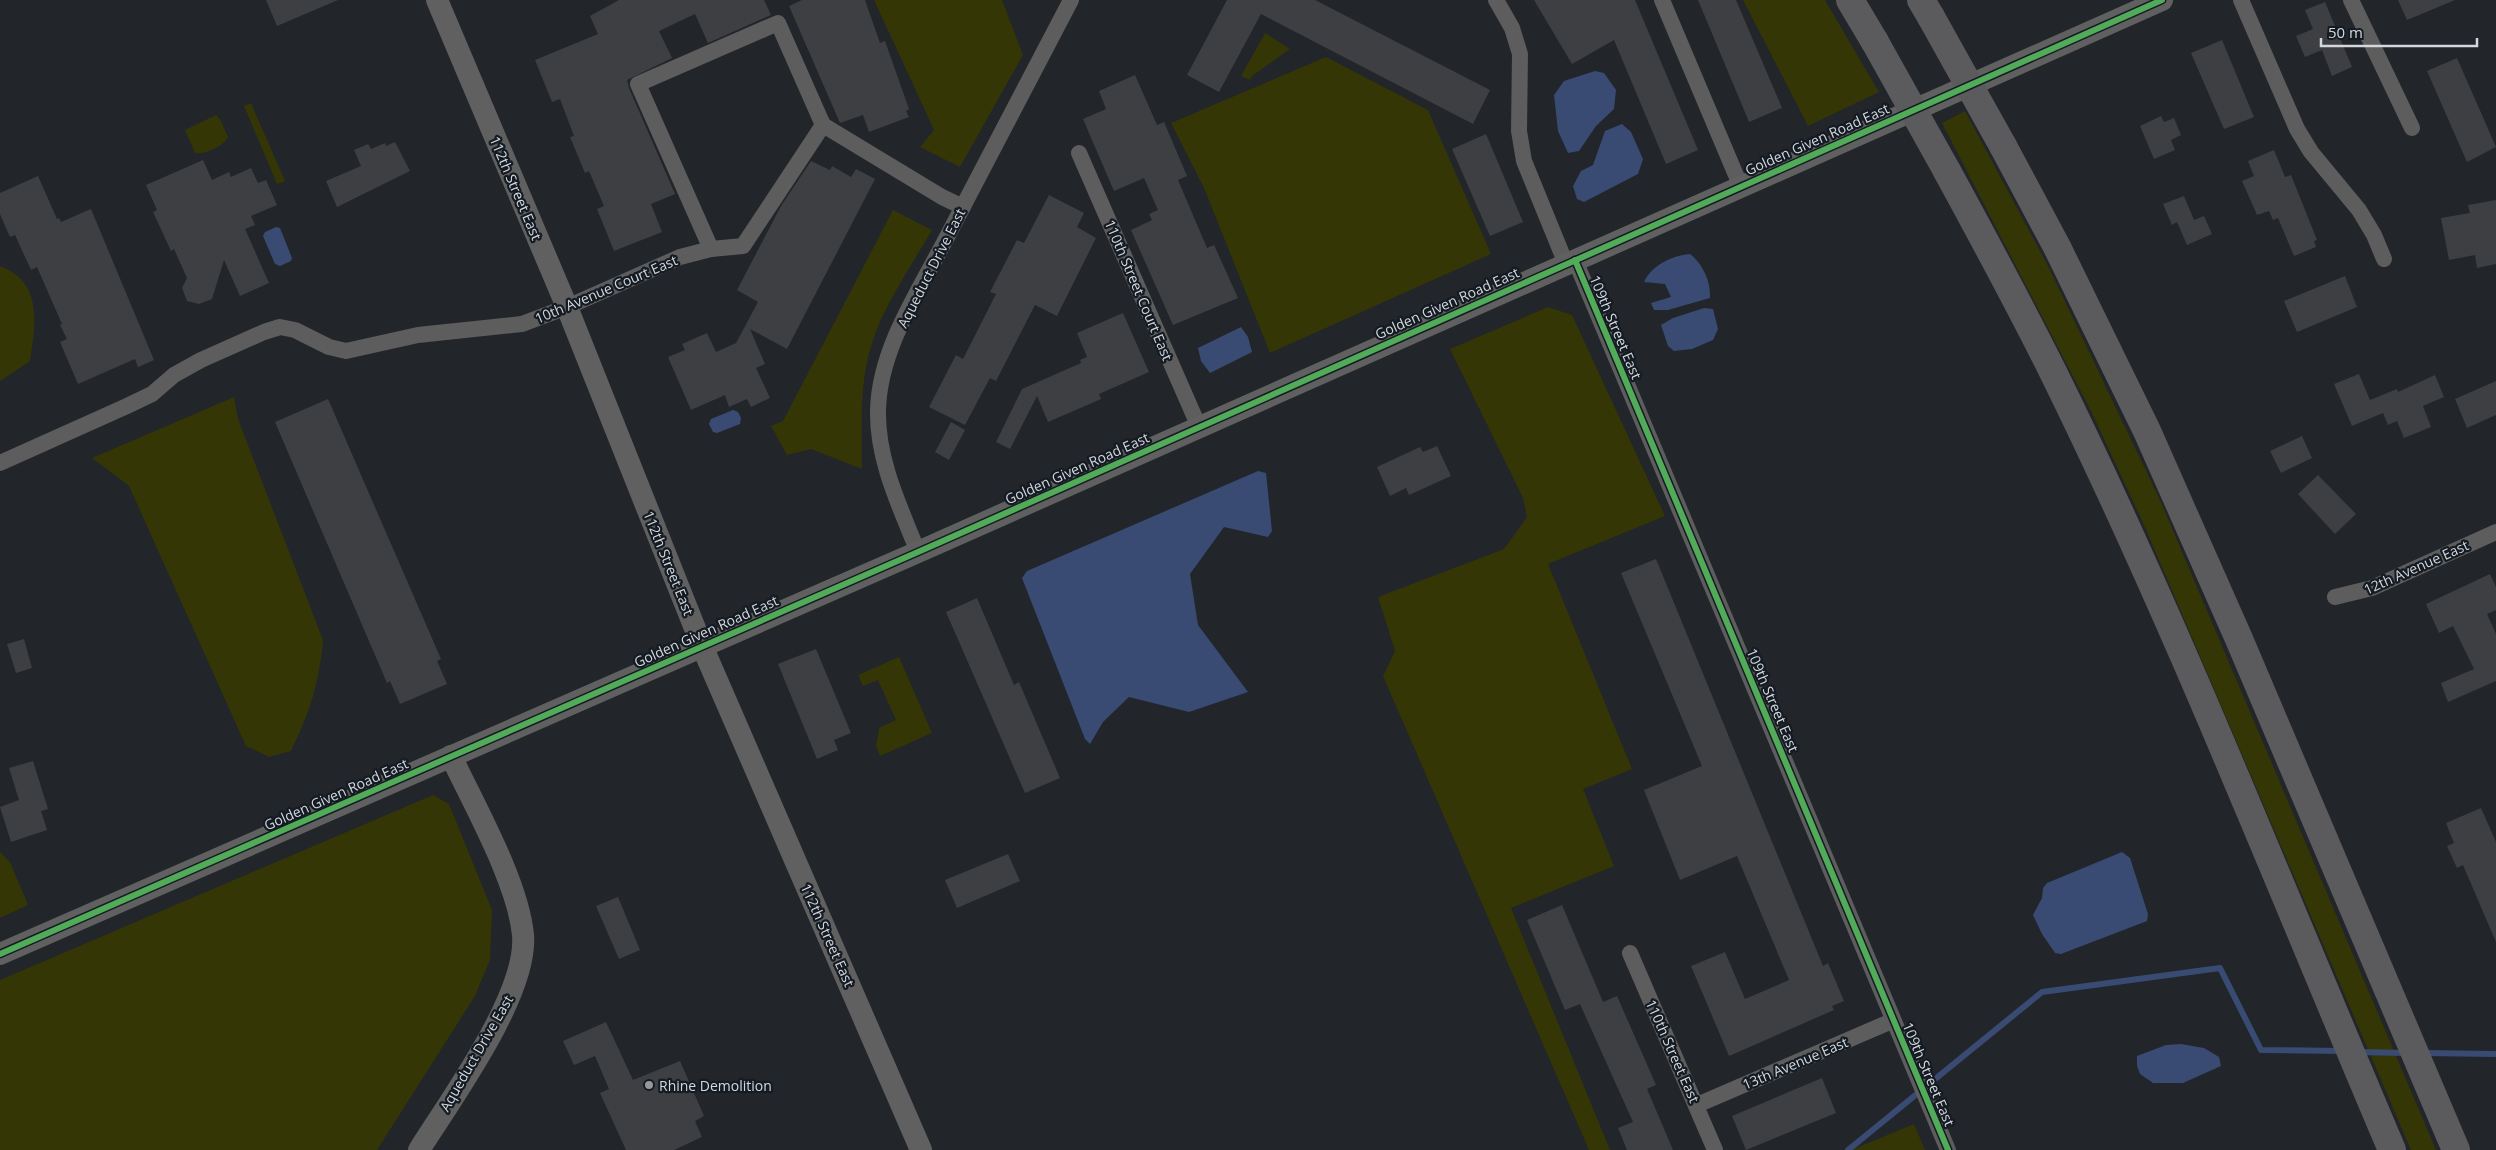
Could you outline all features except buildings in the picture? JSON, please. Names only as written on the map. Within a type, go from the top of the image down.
[{"type":"highway","points":[[1850,0],[1947,170],[2002,273],[2094,457],[2187,667],[2392,1150]]},
{"type":"highway","points":[[1926,9],[2057,247],[2147,431],[2239,639],[2456,1150]]},
{"type":"street","name":"112th Street East","points":[[437,0],[567,307],[702,646],[921,1150]]},
{"type":"street","name":"Aqueduct Drive East","points":[[918,552],[886,470],[880,436],[878,411],[887,358],[1071,0]]},
{"type":"street","name":"109th Street East","points":[[1496,0],[1512,28],[1520,54],[1518,131],[1524,161],[1570,262],[1948,1150]]},
{"type":"street","points":[[1662,0],[1741,187]]},
{"type":"street","name":"Golden Given Road East","points":[[0,954],[918,552],[2162,0]]},
{"type":"street","points":[[2241,0],[2297,129],[2311,152],[2359,210],[2374,235],[2384,259]]},
{"type":"street","points":[[2351,0],[2412,128]]},
{"type":"street","points":[[710,249],[638,84],[778,23],[823,125],[942,197],[963,207]]},
{"type":"street","name":"10th Avenue Court East","points":[[0,463],[152,394],[174,375],[201,360],[280,327],[295,330],[329,347],[346,351],[418,335],[522,324],[567,307],[680,257],[710,249],[743,246],[823,125]]},
{"type":"street","name":"110th Street Court East","points":[[1079,153],[1199,427]]},
{"type":"street","name":"12th Avenue East","points":[[2335,597],[2366,590],[2496,532]]},
{"type":"street","name":"Aqueduct Drive East","points":[[419,1150],[505,1008],[520,970],[523,949],[519,912],[504,871],[451,756]]},
{"type":"street","name":"110th Street East","points":[[1630,953],[1715,1150]]},
{"type":"street","name":"13th Avenue East","points":[[1697,1105],[1892,1020]]},
{"type":"shaded area","points":[[874,0],[1002,0],[1023,55],[960,167],[920,147],[934,130]]},
{"type":"shaded area","points":[[1743,0],[1825,0],[1879,92],[1808,126]]},
{"type":"shaded area","points":[[1265,33],[1290,49],[1252,76],[1250,80],[1241,76]]},
{"type":"shaded area","points":[[1326,57],[1428,110],[1491,254],[1270,353],[1204,188],[1171,123]]},
{"type":"shaded area","points":[[251,103],[285,181],[277,184],[244,106]]},
{"type":"shaded area","points":[[1965,111],[2048,266],[2160,500],[2436,1150],[2411,1150],[2144,525],[2091,411],[1942,123]]},
{"type":"shaded area","points":[[216,115],[220,119],[228,137],[222,144],[213,149],[203,153],[195,153],[185,130]]},
{"type":"shaded area","points":[[893,210],[932,230],[891,300],[872,343],[863,389],[862,469],[811,449],[787,455],[771,426],[783,421]]},
{"type":"shaded area","points":[[0,266],[14,273],[24,282],[30,293],[33,306],[34,333],[30,361],[0,381]]},
{"type":"shaded area","points":[[1548,307],[1572,315],[1665,516],[1548,564],[1632,769],[1583,789],[1614,866],[1511,908],[1610,1150],[1589,1150],[1383,676],[1395,651],[1378,597],[1504,549],[1527,517],[1523,498],[1450,349]]},
{"type":"shaded area","points":[[234,397],[238,419],[323,640],[316,684],[298,737],[291,751],[269,757],[246,746],[129,486],[92,458]]},
{"type":"shaded area","points":[[899,657],[932,733],[880,756],[876,746],[879,728],[896,720],[878,680],[863,686],[858,675]]},
{"type":"shaded area","points":[[433,795],[449,804],[492,910],[490,960],[475,996],[377,1150],[0,1150],[0,980]]},
{"type":"shaded area","points":[[0,852],[10,862],[28,905],[0,918]]},
{"type":"shaded area","points":[[1914,1124],[1925,1150],[1851,1150]]},
{"type":"water","points":[[1595,71],[1604,73],[1616,90],[1614,109],[1596,126],[1579,151],[1568,153],[1558,131],[1554,95],[1564,81]]},
{"type":"water","points":[[1622,124],[1631,132],[1643,159],[1638,174],[1584,202],[1577,199],[1573,186],[1581,171],[1593,165],[1605,131]]},
{"type":"water","points":[[276,227],[280,228],[292,258],[291,261],[280,266],[275,264],[263,236],[265,232]]},
{"type":"water","points":[[1690,254],[1705,273],[1709,285],[1710,298],[1668,310],[1654,310],[1651,303],[1671,297],[1665,284],[1644,282],[1647,276],[1663,262]]},
{"type":"water","points":[[1704,308],[1713,309],[1718,329],[1713,340],[1692,349],[1674,351],[1668,346],[1661,325],[1673,318]]},
{"type":"water","points":[[1241,327],[1248,337],[1252,352],[1210,373],[1201,361],[1198,348]]},
{"type":"water","points":[[733,410],[738,412],[741,418],[740,424],[717,433],[713,432],[709,424],[711,419]]},
{"type":"water","points":[[1258,471],[1266,473],[1272,531],[1268,537],[1224,527],[1190,574],[1198,625],[1248,692],[1189,712],[1129,697],[1103,722],[1090,744],[1085,739],[1022,578],[1027,571]]},
{"type":"water","points":[[2122,852],[2130,858],[2148,914],[2147,921],[2061,954],[2055,953],[2042,934],[2033,915],[2042,898],[2043,888],[2047,883]]},
{"type":"water","points":[[2181,1044],[2204,1048],[2219,1057],[2221,1066],[2183,1083],[2153,1083],[2140,1074],[2137,1066],[2137,1056],[2166,1045]]},
{"type":"waterway","points":[[1848,1150],[2042,992],[2220,968],[2261,1050],[2342,1051]]},
{"type":"waterway","points":[[2357,1052],[2407,1053]]},
{"type":"waterway","points":[[2422,1053],[2496,1054]]},
{"type":"cycle path","points":[[0,954],[918,552],[2162,0]]},
{"type":"cycle path","points":[[1575,260],[1948,1150]]},
{"type":"place","name":"Rhine Demolition","points":[[649,1085]]}]
